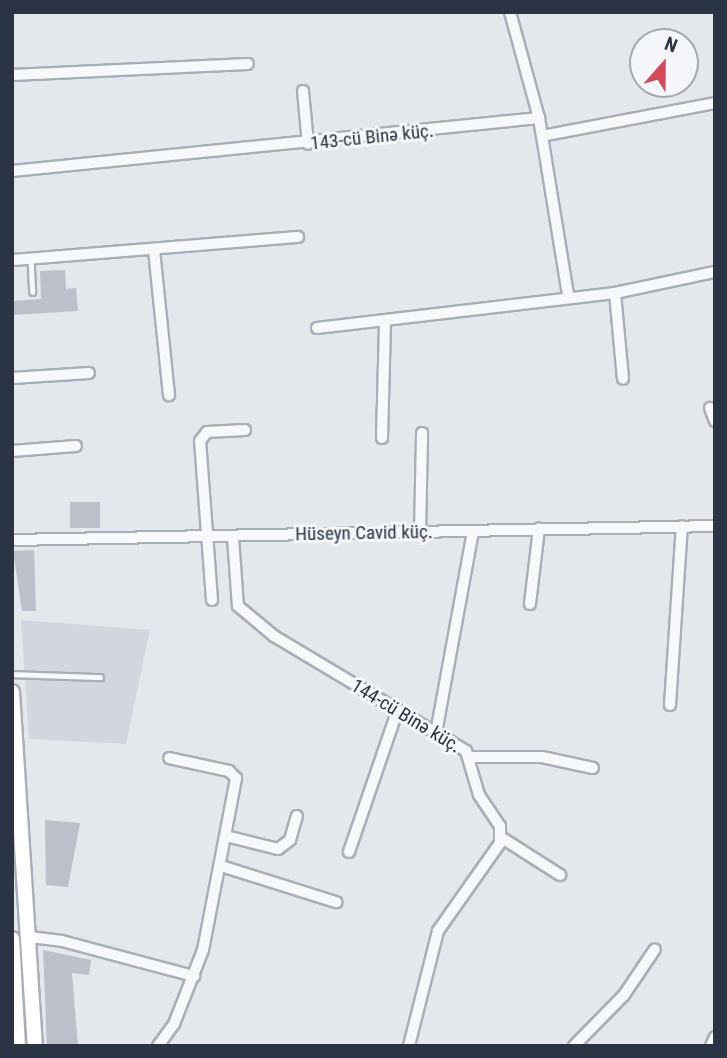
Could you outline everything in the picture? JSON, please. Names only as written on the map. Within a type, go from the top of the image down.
[{"type":"main road","points":[[12,692],[35,1046]]},
{"type":"main road","points":[[12,939],[19,1046]]},
{"type":"main road","points":[[14,1001],[33,1000]]},
{"type":"street","points":[[510,12],[542,136],[569,295]]},
{"type":"street","points":[[12,75],[248,64]]},
{"type":"street","points":[[303,91],[308,144]]},
{"type":"street","points":[[542,136],[715,103]]},
{"type":"street","name":"143-cü Binə küç.","points":[[12,171],[308,144],[538,118]]},
{"type":"street","points":[[12,260],[298,237]]},
{"type":"street","points":[[154,250],[169,395]]},
{"type":"street","points":[[317,328],[385,322],[569,295],[615,293],[715,272]]},
{"type":"street","points":[[615,293],[623,379]]},
{"type":"street","points":[[382,438],[385,322]]},
{"type":"street","points":[[12,378],[89,373]]},
{"type":"street","points":[[710,408],[715,421]]},
{"type":"street","points":[[212,600],[200,441],[207,432],[245,430]]},
{"type":"street","points":[[420,532],[422,433]]},
{"type":"street","points":[[12,451],[76,446]]},
{"type":"street","points":[[670,705],[682,526]]},
{"type":"street","name":"Hüseyn Cavid küç.","points":[[12,540],[715,526]]},
{"type":"street","points":[[530,604],[539,529]]},
{"type":"street","points":[[436,733],[473,531]]},
{"type":"street","name":"144-cü Binə küç.","points":[[233,537],[238,606],[274,636],[436,733],[469,757],[473,782],[500,826],[502,838]]},
{"type":"street","points":[[349,852],[397,712]]},
{"type":"street","points":[[469,757],[542,757],[593,768]]},
{"type":"street","points":[[158,1046],[174,1024],[194,976],[221,866],[234,774],[169,758]]},
{"type":"street","points":[[226,836],[278,849],[290,841],[297,816]]},
{"type":"street","points":[[408,1046],[438,931],[502,838],[560,875]]},
{"type":"street","points":[[221,866],[336,902]]},
{"type":"street","points":[[30,937],[62,941],[194,976]]},
{"type":"street","points":[[574,1046],[624,995],[655,949]]},
{"type":"street","points":[[711,1046],[715,1037]]},
{"type":"lane","points":[[31,258],[33,292]]},
{"type":"lane","points":[[12,674],[100,677]]},
{"type":"shaded area","points":[[21,620],[150,630],[126,744],[29,739]]},
{"type":"building","points":[[65,270],[66,289],[76,288],[78,311],[12,315],[12,301],[41,299],[40,271]]},
{"type":"building","points":[[70,502],[100,502],[100,528],[70,528]]},
{"type":"building","points":[[34,550],[36,611],[22,611],[13,551]]},
{"type":"building","points":[[45,820],[80,823],[68,887],[46,885]]},
{"type":"building","points":[[43,950],[91,960],[89,975],[72,973],[78,1046],[47,1046]]}]
